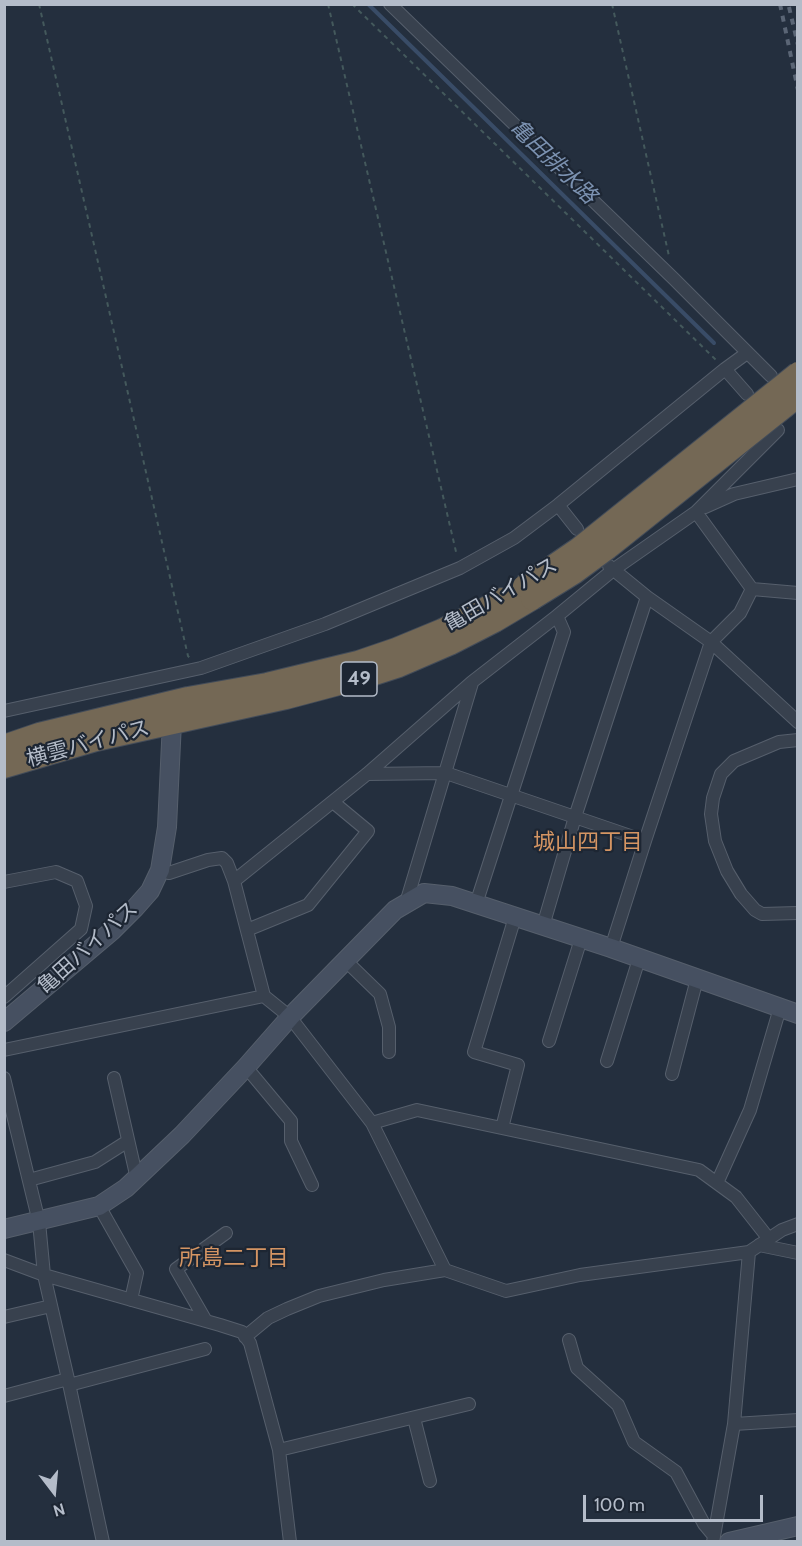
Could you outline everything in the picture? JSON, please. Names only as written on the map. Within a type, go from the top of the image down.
[{"type":"highway","name":"亀田バイパス","points":[[169,696],[327,688],[376,674],[450,644],[495,621],[578,549],[798,373]]},
{"type":"highway","name":"亀田バイパス","points":[[528,592],[574,573],[798,396]]},
{"type":"highway","name":"横雲バイパス","points":[[4,746],[169,696]]},
{"type":"highway","name":"横雲バイパス","points":[[4,766],[96,740],[169,696]]},
{"type":"street","points":[[390,4],[771,376]]},
{"type":"street","points":[[4,711],[169,696],[201,668],[325,624],[460,568],[514,538],[747,353]]},
{"type":"street","points":[[725,369],[747,394]]},
{"type":"street","points":[[696,512],[778,430]]},
{"type":"street","points":[[234,881],[367,774],[472,682],[557,616],[609,567],[696,512],[734,494],[798,479]]},
{"type":"street","points":[[558,505],[577,529]]},
{"type":"street","points":[[696,512],[752,589],[798,593]]},
{"type":"street","points":[[609,567],[711,642],[798,722]]},
{"type":"street","points":[[611,948],[711,642],[740,613],[752,589]]},
{"type":"street","points":[[543,926],[575,818],[647,597]]},
{"type":"street","points":[[476,904],[564,632],[557,616]]},
{"type":"street","points":[[406,903],[472,682]]},
{"type":"street","name":"亀田バイパス","points":[[4,1022],[113,930],[150,891],[160,870],[167,827],[169,696]]},
{"type":"street","points":[[798,740],[779,742],[734,761],[721,774],[713,798],[711,814],[716,840],[726,870],[741,894],[755,910],[762,914],[798,913]]},
{"type":"street","points":[[367,774],[446,773],[645,841]]},
{"type":"street","points":[[247,930],[308,905],[368,831],[333,802]]},
{"type":"street","points":[[160,870],[169,873],[208,860],[222,858],[227,862],[264,996],[290,1017],[372,1123],[445,1270]]},
{"type":"street","points":[[4,882],[56,872],[77,881],[86,906],[81,929],[4,997]]},
{"type":"street","points":[[4,1229],[99,1206],[137,1179],[395,910],[424,893],[452,896],[611,948],[789,1011],[750,1110],[717,1183]]},
{"type":"street","points":[[502,1128],[518,1065],[474,1052],[515,917]]},
{"type":"street","points":[[549,1041],[581,939]]},
{"type":"street","points":[[608,1060],[639,958]]},
{"type":"street","points":[[345,960],[380,994],[389,1027],[389,1052]]},
{"type":"street","points":[[672,1074],[697,979]]},
{"type":"street","points":[[4,1050],[264,996]]},
{"type":"street","points":[[246,1067],[291,1120],[291,1141],[312,1185]]},
{"type":"street","points":[[4,1078],[39,1222],[44,1275],[103,1542]]},
{"type":"street","points":[[114,1078],[137,1179]]},
{"type":"street","points":[[372,1123],[417,1110],[699,1170],[736,1197],[759,1246],[719,1540]]},
{"type":"street","points":[[30,1180],[95,1162],[128,1141]]},
{"type":"street","points":[[99,1206],[137,1273],[131,1299]]},
{"type":"street","points":[[759,1246],[782,1230],[798,1224]]},
{"type":"street","points":[[206,1321],[176,1269],[226,1233]]},
{"type":"street","points":[[245,1337],[267,1318],[320,1296],[384,1280],[445,1270],[506,1291],[580,1275],[759,1246],[798,1253]]},
{"type":"street","points":[[4,1260],[44,1275],[242,1332],[250,1343],[279,1450],[290,1542]]},
{"type":"street","points":[[4,1317],[51,1306]]},
{"type":"street","points":[[569,1340],[577,1368],[618,1405],[634,1442],[676,1472],[704,1524],[719,1540]]},
{"type":"street","points":[[4,1396],[205,1349]]},
{"type":"street","points":[[279,1450],[469,1404]]},
{"type":"street","points":[[414,1418],[430,1481]]},
{"type":"street","points":[[734,1424],[798,1420]]},
{"type":"street","points":[[719,1540],[798,1526]]},
{"type":"path","points":[[39,4],[188,657],[201,668]]},
{"type":"path","points":[[328,4],[460,568]]},
{"type":"path","points":[[352,4],[725,369]]},
{"type":"path","points":[[612,4],[674,279]]},
{"type":"waterway","name":"亀田排水路","points":[[368,4],[714,343]]},
{"type":"railway","points":[[780,4],[798,90]]},
{"type":"railway","points":[[789,7],[798,45]]},
{"type":"district","name":"城山四丁目","points":[[588,843]]},
{"type":"district","name":"所島二丁目","points":[[234,1259]]}]
